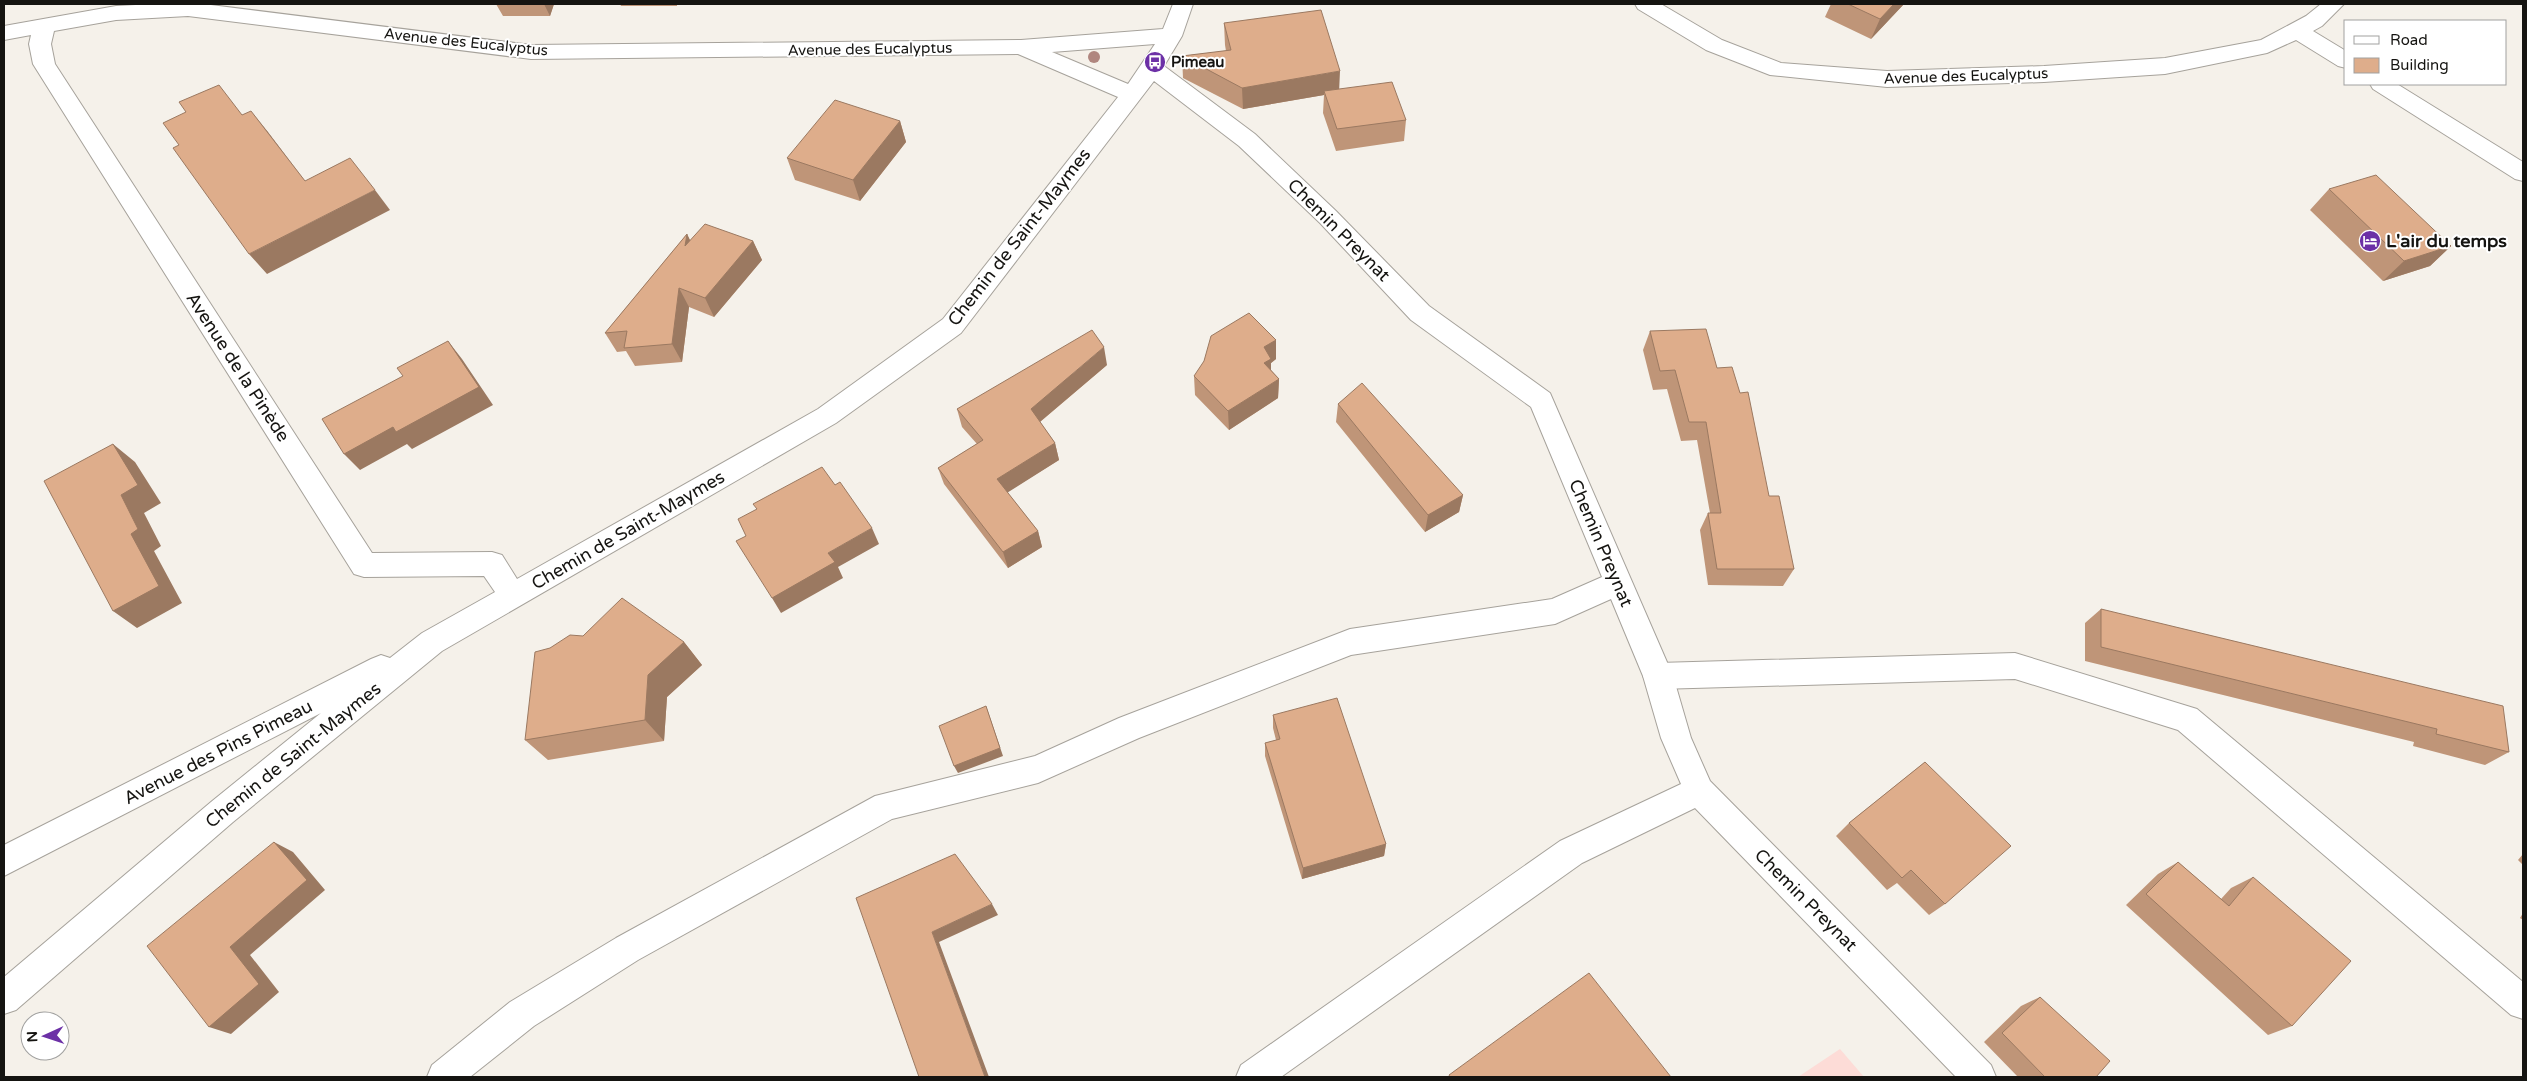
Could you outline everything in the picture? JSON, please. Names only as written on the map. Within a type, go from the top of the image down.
[{"type":"street","name":"Chemin de Saint-Maymes","points":[[4,998],[222,812],[432,642],[827,416],[952,326],[1152,68],[1171,36],[1184,4]]},
{"type":"street","name":"Avenue des Eucalyptus","points":[[1646,4],[1714,45],[1778,70],[1888,79],[2044,74],[2164,66],[2267,46],[2314,21],[2334,4]]},
{"type":"street","name":"Avenue des Eucalyptus","points":[[4,33],[45,24],[116,13],[188,9],[531,52],[1021,47],[1171,36]]},
{"type":"street","name":"Avenue de la Pinède","points":[[45,24],[40,44],[44,64],[364,565],[492,564],[513,596]]},
{"type":"street","points":[[2296,30],[2344,61]]},
{"type":"street","name":"Avenue des Eucalyptus","points":[[1021,47],[1132,94]]},
{"type":"street","name":"Chemin Preynat","points":[[1152,68],[1247,140],[1328,217],[1420,313],[1541,400],[1658,676],[1676,738],[1699,791],[1979,1077]]},
{"type":"street","points":[[2383,85],[2523,173]]},
{"type":"street","points":[[444,1077],[522,1014],[627,949],[886,806],[1038,769],[1129,728],[1350,642],[1555,611],[1618,584]]},
{"type":"street","name":"Avenue des Pins Pimeau","points":[[4,861],[432,642]]},
{"type":"street","points":[[1658,676],[2015,666],[2187,719],[2523,1003]]},
{"type":"street","points":[[1252,1077],[1571,852],[1699,791]]},
{"type":"shaded area","points":[[1840,1049],[1864,1077],[1798,1077]]},
{"type":"building","points":[[1848,4],[1894,4],[1880,19]]},
{"type":"building","points":[[1321,10],[1340,71],[1242,88],[1182,56],[1231,50],[1224,23]]},
{"type":"building","points":[[1392,82],[1406,120],[1337,129],[1324,91]]},
{"type":"building","points":[[219,85],[242,115],[251,111],[305,181],[350,158],[375,190],[249,254],[173,148],[179,145],[163,123],[186,112],[179,102]]},
{"type":"building","points":[[835,100],[900,121],[853,180],[787,158]]},
{"type":"building","points":[[2376,175],[2451,246],[2404,261],[2329,189]]},
{"type":"building","points":[[705,224],[753,241],[705,298],[679,288],[672,344],[624,348],[627,331],[605,333],[687,234],[685,246]]},
{"type":"building","points":[[1249,313],[1276,340],[1264,347],[1271,359],[1264,363],[1279,379],[1228,411],[1194,376],[1204,361],[1211,336]]},
{"type":"building","points":[[1706,329],[1717,368],[1732,367],[1740,393],[1748,392],[1769,496],[1779,496],[1794,569],[1717,569],[1708,513],[1721,513],[1706,422],[1689,422],[1675,370],[1660,371],[1650,331]]},
{"type":"building","points":[[1092,330],[1104,347],[1031,409],[1055,443],[997,479],[1038,531],[1003,552],[938,468],[983,440],[957,409]]},
{"type":"building","points":[[448,341],[479,387],[396,432],[393,427],[344,454],[322,419],[403,376],[397,368]]},
{"type":"building","points":[[1362,383],[1463,495],[1428,515],[1338,404]]},
{"type":"building","points":[[113,444],[138,485],[121,495],[138,529],[131,534],[159,586],[113,611],[44,481]]},
{"type":"building","points":[[822,467],[835,485],[840,482],[872,528],[828,553],[835,562],[772,598],[736,541],[746,536],[738,519],[757,509],[753,504]]},
{"type":"building","points":[[622,598],[684,642],[648,675],[645,720],[525,740],[535,652],[550,648],[570,635],[583,636]]},
{"type":"building","points":[[2101,609],[2503,706],[2509,752],[2436,734],[2437,729],[2101,647]]},
{"type":"building","points":[[1337,698],[1386,844],[1303,868],[1265,743],[1280,739],[1273,715]]},
{"type":"building","points":[[986,706],[1000,748],[954,766],[939,726]]},
{"type":"building","points":[[1925,762],[2011,846],[1945,904],[1911,870],[1902,878],[1849,823]]},
{"type":"building","points":[[274,842],[307,880],[230,947],[259,984],[209,1027],[147,946]]},
{"type":"building","points":[[955,854],[992,904],[932,932],[985,1077],[919,1077],[856,898]]},
{"type":"building","points":[[2178,862],[2229,906],[2253,877],[2351,961],[2292,1026],[2146,894]]},
{"type":"building","points":[[1589,973],[1671,1077],[1450,1077],[1449,1075]]},
{"type":"building","points":[[2040,997],[2110,1061],[2096,1077],[2045,1077],[2002,1033]]},
{"type":"place","name":"Pimeau","points":[[1155,62]]},
{"type":"place","name":"L'air du temps","points":[[2370,241]]}]
